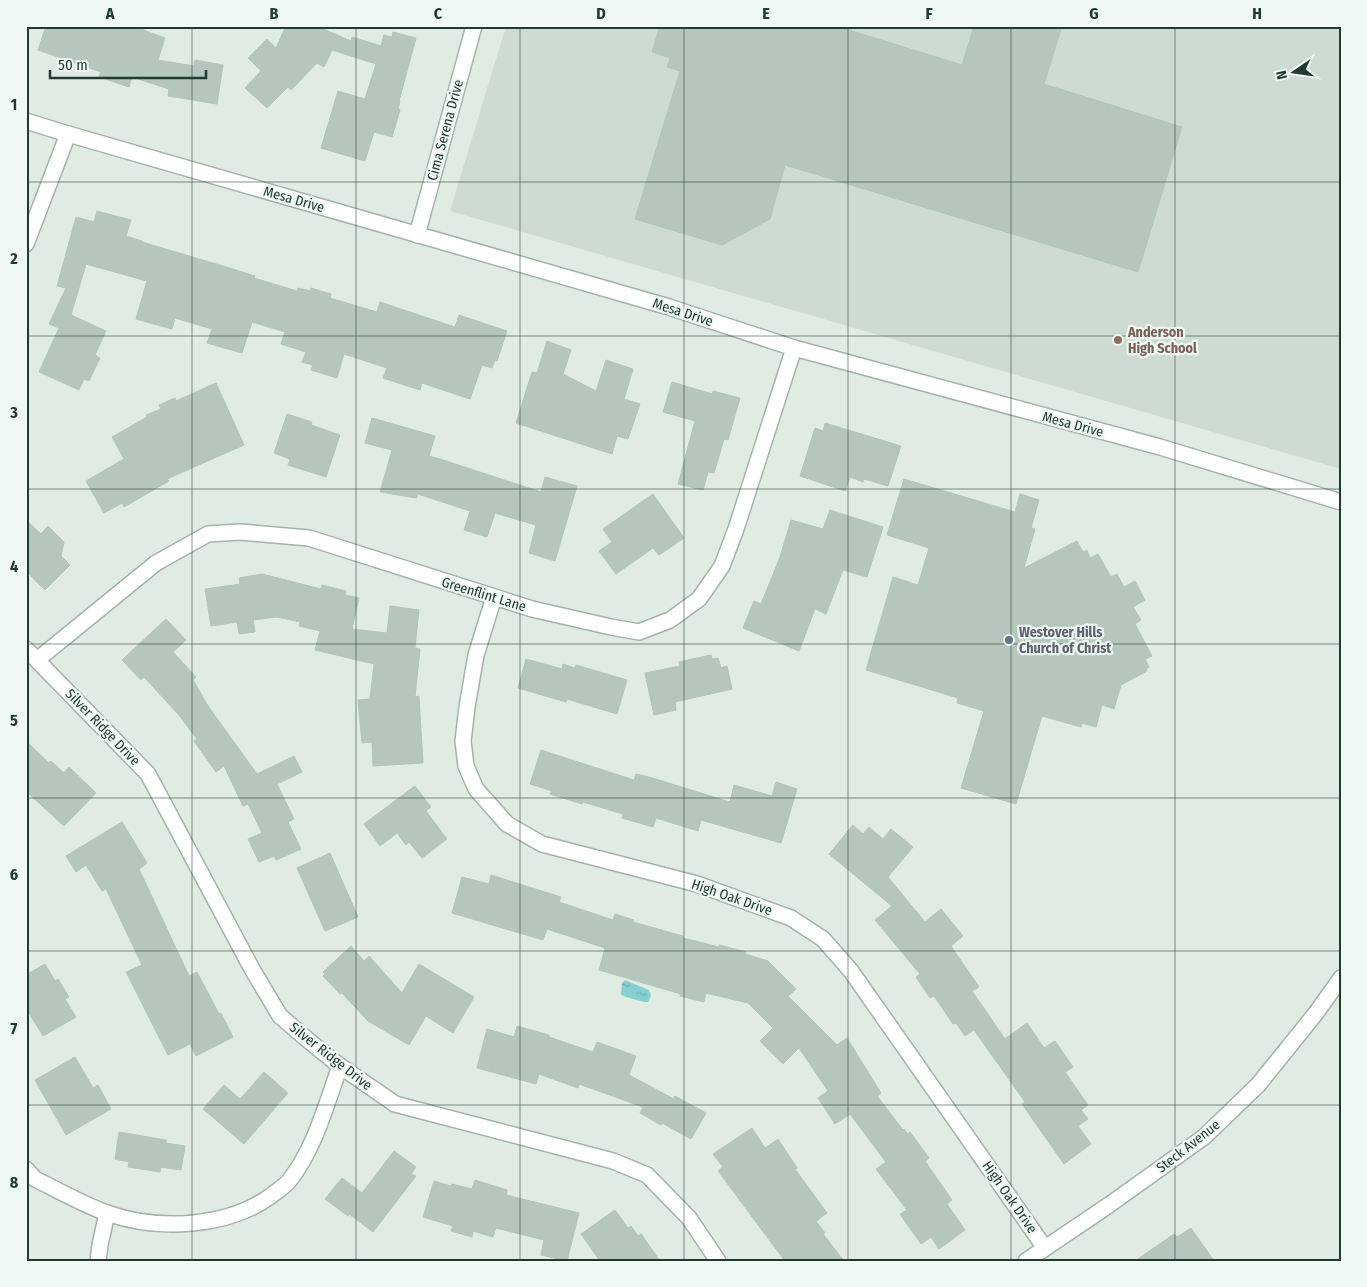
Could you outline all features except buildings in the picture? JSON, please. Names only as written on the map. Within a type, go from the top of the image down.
[{"type":"street","name":"Cima Serena Drive","points":[[417,235],[474,26]]},
{"type":"street","name":"Mesa Drive","points":[[26,121],[668,307],[794,348],[1160,447],[1341,502]]},
{"type":"street","points":[[26,244],[68,134]]},
{"type":"street","name":"Greenflint Lane","points":[[37,660],[156,563],[208,534],[240,532],[309,538],[532,609],[638,632],[670,620],[699,599],[722,566],[736,529],[794,348]]},
{"type":"street","name":"High Oak Drive","points":[[494,597],[476,655],[463,741],[466,766],[476,788],[485,799],[507,824],[542,844],[697,884],[792,918],[823,940],[851,971],[1045,1248]]},
{"type":"street","name":"Silver Ridge Drive","points":[[26,649],[148,774],[252,969],[280,1016],[340,1066],[395,1104],[613,1160],[647,1174],[689,1218],[718,1261]]},
{"type":"street","name":"Steck Avenue","points":[[1026,1261],[1204,1137],[1258,1085],[1341,978]]},
{"type":"street","points":[[26,1169],[35,1179],[107,1213],[144,1221],[189,1224],[226,1218],[258,1205],[288,1182],[310,1148],[340,1066]]},
{"type":"street","points":[[98,1261],[107,1213]]},
{"type":"shaded area","name":"Anderson High School","points":[[506,26],[1341,26],[1341,469],[450,211]]},
{"type":"water","points":[[625,980],[649,990],[651,996],[648,1002],[621,995],[622,983]]},
{"type":"place","name":"Anderson High School","points":[[1118,340]]},
{"type":"place","name":"Westover Hills Church of Christ","points":[[1009,640]]}]
